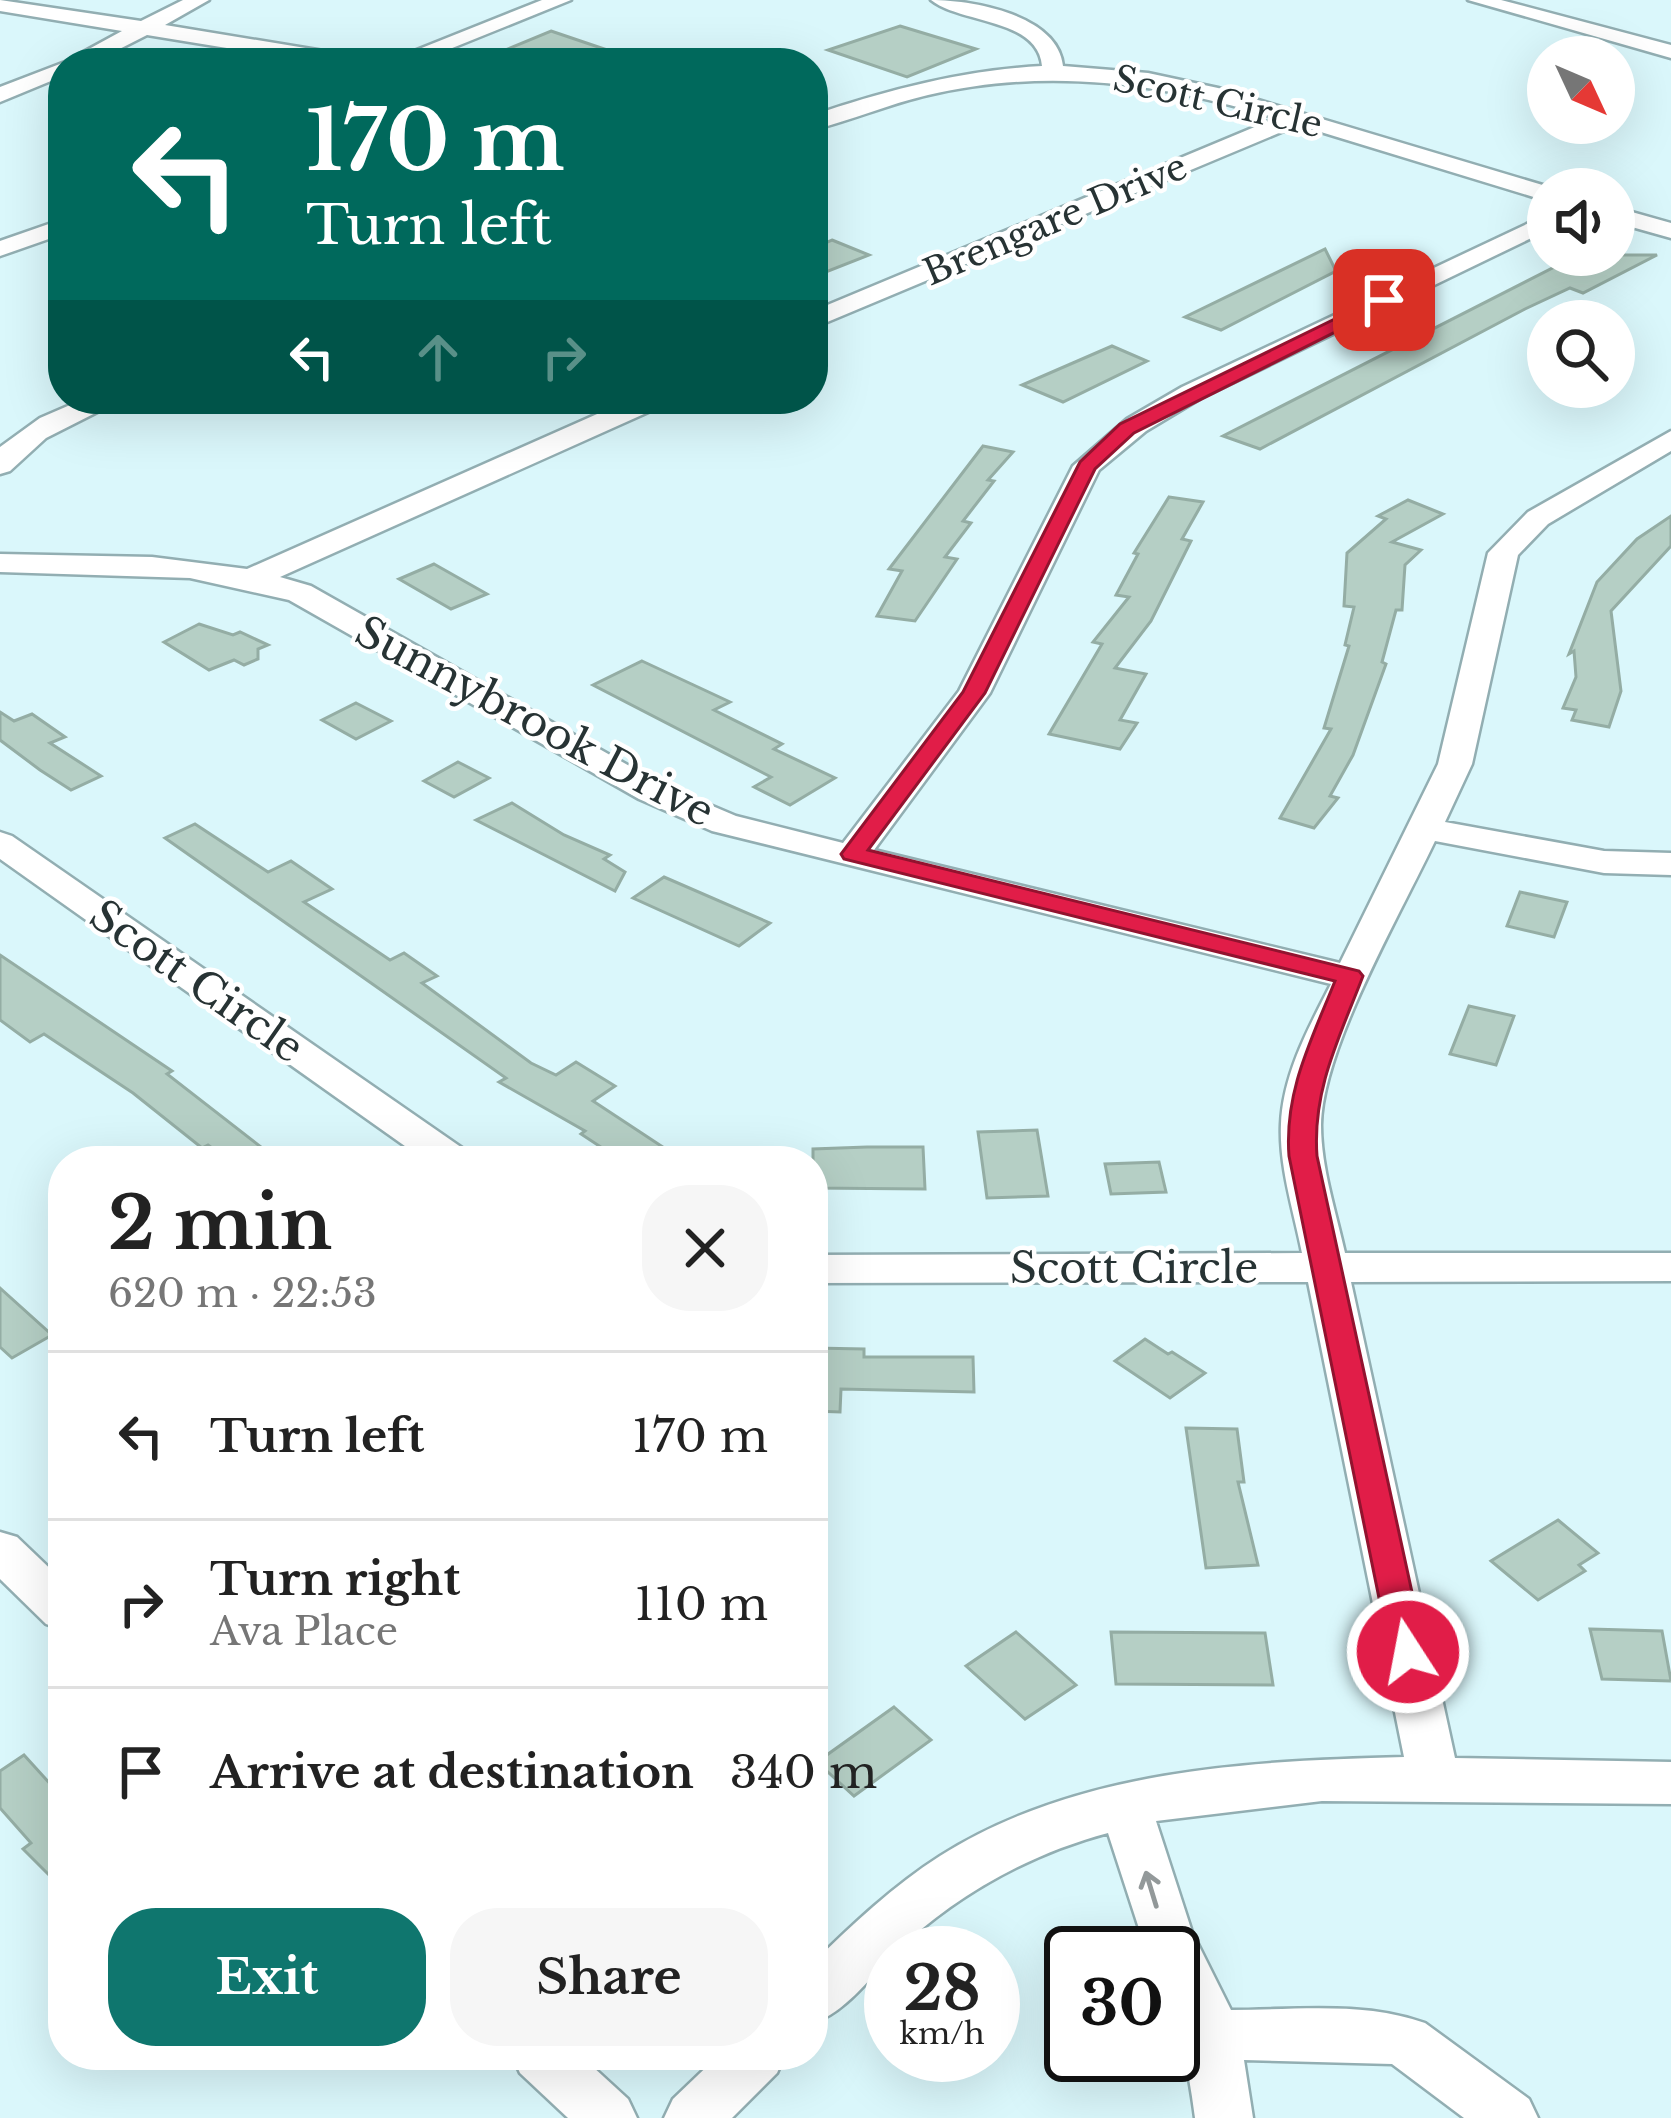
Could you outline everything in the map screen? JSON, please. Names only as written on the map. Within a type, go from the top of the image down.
[{"type":"street","points":[[107,48],[199,0]]},
{"type":"street","points":[[434,48],[560,0]]},
{"type":"street","points":[[941,0],[1034,32],[1051,50],[1053,72]]},
{"type":"street","points":[[1478,0],[1671,52]]},
{"type":"street","points":[[0,5],[266,48]]},
{"type":"street","name":"Scott Circle","points":[[828,118],[949,82],[1053,72],[1154,80],[1297,117],[1527,188]]},
{"type":"street","points":[[0,95],[48,74]]},
{"type":"street","name":"Brengare Drive","points":[[828,314],[1297,117]]},
{"type":"street","points":[[1635,220],[1671,231]]},
{"type":"street","points":[[853,854],[974,693],[1087,466],[1106,446],[1127,428],[1203,387],[1527,231]]},
{"type":"street","points":[[0,250],[48,232]]},
{"type":"street","points":[[0,465],[13,447],[40,428],[73,414]]},
{"type":"street","points":[[254,577],[620,414]]},
{"type":"street","points":[[1434,1780],[1326,1268],[1300,1121],[1317,1051],[1455,764],[1503,553],[1538,518],[1671,440]]},
{"type":"street","name":"Sunnybrook Drive","points":[[0,563],[196,568],[254,577],[300,593],[684,808],[724,824],[1350,976]]},
{"type":"street","points":[[1426,829],[1604,862],[1671,863]]},
{"type":"street","name":"Scott Circle","points":[[0,842],[433,1146]]},
{"type":"street","name":"Scott Circle","points":[[828,1269],[1671,1267]]},
{"type":"street","points":[[0,1550],[48,1596]]},
{"type":"street","points":[[828,1984],[888,1925],[942,1882],[1037,1833],[1125,1804],[1255,1788],[1434,1780],[1671,1783]]},
{"type":"street","points":[[1125,1804],[1166,1934],[1212,2035],[1224,2118]]},
{"type":"street","points":[[1212,2035],[1367,2035],[1406,2041],[1508,2118]]},
{"type":"street","points":[[556,2070],[608,2118]]},
{"type":"street","points":[[693,2118],[742,2070]]},
{"type":"building","points":[[900,26],[976,49],[907,77],[828,50]]},
{"type":"building","points":[[551,31],[601,48],[510,48]]},
{"type":"building","points":[[832,240],[869,255],[828,271],[828,242]]},
{"type":"building","points":[[1325,249],[1336,271],[1221,330],[1185,317]]},
{"type":"building","points":[[1635,255],[1657,255],[1635,266]]},
{"type":"building","points":[[1537,276],[1616,276],[1583,293],[1570,288],[1544,300],[1527,300],[1527,308],[1260,449],[1223,436]]},
{"type":"building","points":[[1112,346],[1147,361],[1063,402],[1022,385]]},
{"type":"building","points":[[983,446],[1013,452],[988,480],[994,481],[963,521],[971,523],[945,557],[957,559],[915,621],[877,616],[902,571],[889,569]]},
{"type":"building","points":[[1169,497],[1203,502],[1182,539],[1191,541],[1151,621],[1115,668],[1146,674],[1120,720],[1137,723],[1120,749],[1049,734],[1102,644],[1093,642],[1129,597],[1116,595],[1138,554],[1134,553]]},
{"type":"building","points":[[1408,500],[1443,514],[1392,542],[1421,550],[1405,565],[1402,610],[1396,610],[1382,662],[1386,664],[1353,755],[1330,796],[1338,798],[1314,828],[1280,818],[1331,729],[1324,728],[1349,646],[1345,645],[1354,607],[1344,606],[1347,553],[1386,519],[1378,516]]},
{"type":"building","points":[[1671,516],[1671,546],[1611,611],[1621,691],[1609,727],[1572,720],[1576,710],[1563,708],[1576,677],[1574,651],[1569,654],[1597,582],[1637,539]]},
{"type":"building","points":[[434,564],[487,594],[451,609],[399,579]]},
{"type":"building","points":[[199,624],[233,635],[240,632],[268,645],[258,649],[258,659],[244,665],[234,660],[209,670],[164,642]]},
{"type":"building","points":[[642,661],[730,702],[714,710],[782,744],[774,749],[835,778],[790,805],[754,787],[771,777],[593,685]]},
{"type":"building","points":[[356,703],[391,721],[356,739],[322,720]]},
{"type":"building","points":[[0,712],[14,721],[32,714],[65,737],[50,743],[101,776],[71,790],[0,740]]},
{"type":"building","points":[[458,762],[489,778],[454,797],[424,781]]},
{"type":"building","points":[[512,803],[564,835],[610,855],[604,859],[625,872],[615,891],[476,820]]},
{"type":"building","points":[[195,824],[268,872],[291,861],[332,889],[304,902],[390,960],[404,953],[437,976],[422,983],[531,1063],[556,1075],[576,1062],[615,1086],[593,1101],[661,1146],[599,1146],[581,1134],[585,1131],[499,1082],[506,1078],[165,838]]},
{"type":"building","points":[[664,877],[770,923],[739,946],[633,898]]},
{"type":"building","points":[[1520,892],[1567,902],[1554,937],[1507,926]]},
{"type":"building","points":[[0,955],[172,1071],[167,1074],[260,1146],[199,1146],[133,1093],[44,1034],[30,1042],[0,1020]]},
{"type":"building","points":[[1469,1006],[1514,1016],[1496,1065],[1450,1054]]},
{"type":"building","points":[[1037,1130],[1048,1196],[987,1198],[978,1132]]},
{"type":"building","points":[[923,1147],[925,1189],[828,1188],[828,1148]]},
{"type":"building","points":[[1159,1162],[1166,1192],[1111,1194],[1105,1164]]},
{"type":"building","points":[[0,1288],[48,1331],[48,1337],[12,1358],[0,1347]]},
{"type":"building","points":[[1145,1339],[1205,1373],[1170,1398],[1115,1361]]},
{"type":"building","points":[[828,1348],[864,1349],[864,1357],[973,1357],[974,1392],[841,1389],[840,1412],[828,1412]]},
{"type":"building","points":[[1186,1428],[1237,1429],[1244,1482],[1238,1482],[1258,1565],[1206,1568]]},
{"type":"building","points":[[1558,1520],[1598,1553],[1579,1565],[1585,1571],[1538,1600],[1491,1561]]},
{"type":"building","points":[[1590,1629],[1662,1631],[1671,1681],[1602,1679]]},
{"type":"building","points":[[1016,1632],[1076,1685],[1025,1719],[966,1666]]},
{"type":"building","points":[[1111,1632],[1265,1633],[1273,1685],[1116,1684]]},
{"type":"building","points":[[894,1707],[931,1740],[854,1796],[828,1772],[828,1754]]},
{"type":"building","points":[[24,1755],[48,1781],[48,1874],[23,1849],[31,1843],[0,1808],[0,1771]]},
{"type":"route","points":[[1384,300],[1203,387],[1127,428],[1106,446],[1087,466],[974,693],[853,854],[1350,976],[1306,1088],[1300,1121],[1303,1156],[1408,1652]]}]
